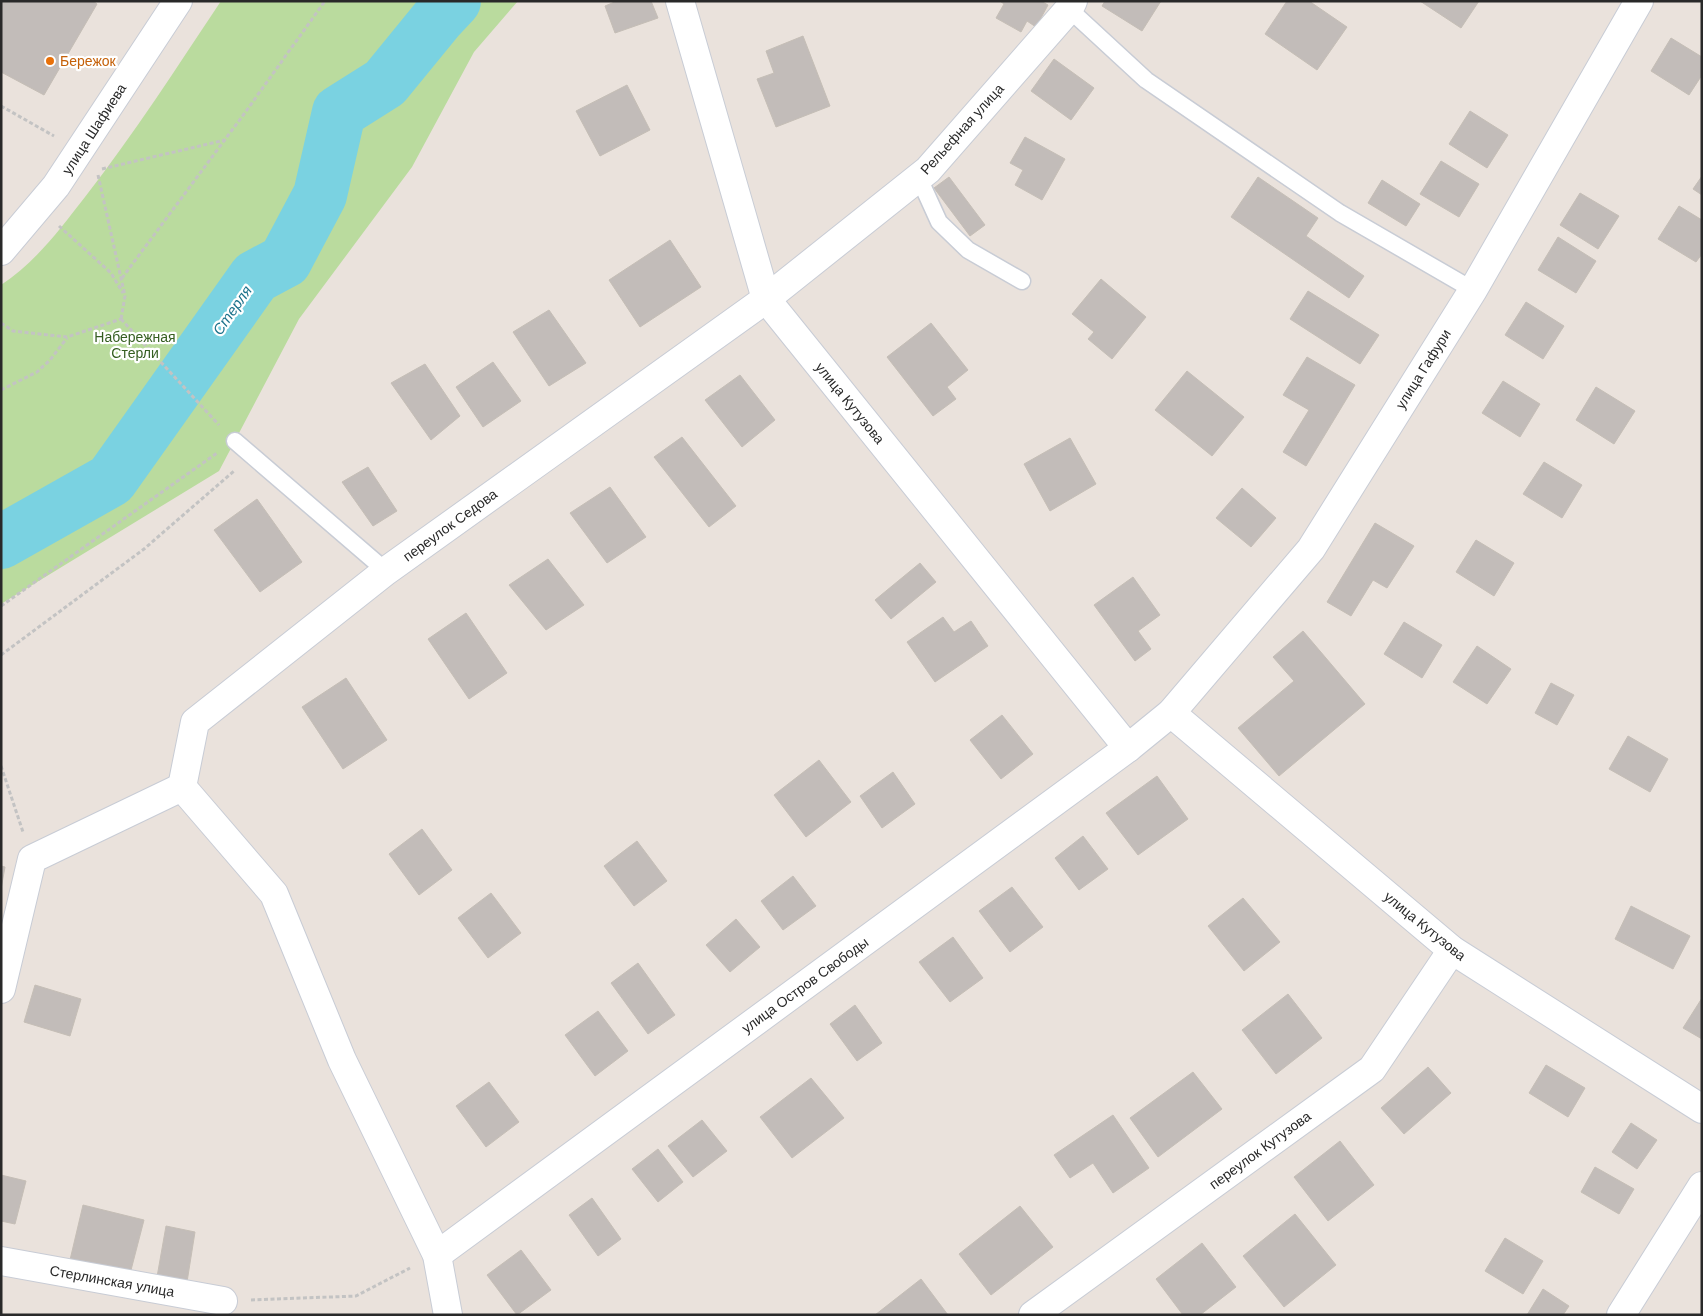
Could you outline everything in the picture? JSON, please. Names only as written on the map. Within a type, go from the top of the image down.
[{"type":"street","name":"улица Шафиева","points":[[1,251],[56,186],[178,1]]},
{"type":"street","name":"улица Кутузова","points":[[680,1],[766,299],[1128,748]]},
{"type":"street","name":"улица Гафури","points":[[1171,713],[1311,549],[1473,290],[1640,1]]},
{"type":"street","name":"Рельефная улица","points":[[766,299],[928,170],[1071,5]]},
{"type":"street","name":"переулок Седова","points":[[182,787],[195,722],[386,571],[766,299]]},
{"type":"street","name":"улица Кутузова","points":[[1171,713],[1452,950],[1702,1109]]},
{"type":"street","name":"улица Остров Свободы","points":[[437,1254],[1128,748],[1171,713]]},
{"type":"street","points":[[1,989],[32,859],[182,787],[274,894],[342,1060],[437,1254],[448,1315]]},
{"type":"street","name":"переулок Кутузова","points":[[1033,1315],[1372,1068],[1452,950]]},
{"type":"street","points":[[1622,1315],[1702,1186]]},
{"type":"street","name":"Стерлинская улица","points":[[1,1261],[223,1301]]},
{"type":"lane","points":[[1071,5],[1146,80],[1340,213],[1473,290]]},
{"type":"lane","points":[[919,178],[939,222],[968,250],[1022,281]]},
{"type":"lane","points":[[235,441],[386,571]]},
{"type":"path","points":[[121,279],[226,140],[325,1]]},
{"type":"path","points":[[1,106],[55,137]]},
{"type":"path","points":[[97,171],[226,140]]},
{"type":"path","points":[[92,178],[102,163]]},
{"type":"path","points":[[97,171],[125,296],[121,319]]},
{"type":"path","points":[[52,231],[57,224],[111,273],[125,296]]},
{"type":"path","points":[[1,323],[14,331],[67,337],[121,319]]},
{"type":"path","points":[[1,606],[235,441],[121,319]]},
{"type":"path","points":[[1,390],[37,372],[50,360],[67,337]]},
{"type":"path","points":[[1,655],[144,549],[252,456]]},
{"type":"path","points":[[1,766],[32,859]]},
{"type":"path","points":[[223,1301],[356,1296],[437,1254]]},
{"type":"green space","name":"Набережная Стерли","points":[[221,1],[518,1],[474,52],[412,167],[299,319],[219,471],[1,604],[1,285],[36,256],[85,197],[138,125]]},
{"type":"building","points":[[1,1],[93,1],[97,4],[44,95],[1,72]]},
{"type":"building","points":[[617,1],[651,1],[658,18],[615,33],[605,6]]},
{"type":"building","points":[[1000,1],[1041,1],[1048,5],[1036,27],[1027,21],[1021,32],[996,18],[1004,4]]},
{"type":"building","points":[[1105,1],[1161,1],[1142,31],[1102,6]]},
{"type":"building","points":[[1287,1],[1309,1],[1347,27],[1317,70],[1265,34]]},
{"type":"building","points":[[1420,1],[1479,1],[1461,28]]},
{"type":"building","points":[[803,36],[830,106],[776,127],[757,79],[774,73],[766,51]]},
{"type":"building","points":[[1671,38],[1702,57],[1702,75],[1689,95],[1651,71]]},
{"type":"building","points":[[1054,59],[1094,88],[1071,120],[1031,91]]},
{"type":"building","points":[[627,85],[650,130],[600,156],[576,111]]},
{"type":"building","points":[[1470,111],[1508,135],[1487,168],[1449,144]]},
{"type":"building","points":[[1025,137],[1065,159],[1042,200],[1015,185],[1023,170],[1010,163]]},
{"type":"building","points":[[1441,161],[1479,184],[1459,217],[1420,194]]},
{"type":"building","points":[[1702,176],[1702,195],[1693,189]]},
{"type":"building","points":[[949,177],[985,225],[970,236],[934,188]]},
{"type":"building","points":[[1258,177],[1318,218],[1306,236],[1364,276],[1349,298],[1231,217]]},
{"type":"building","points":[[1382,180],[1420,204],[1406,226],[1368,203]]},
{"type":"building","points":[[1580,193],[1619,216],[1598,249],[1560,225]]},
{"type":"building","points":[[1679,206],[1702,220],[1702,254],[1696,262],[1658,239]]},
{"type":"building","points":[[1558,237],[1596,261],[1576,293],[1538,270]]},
{"type":"building","points":[[670,240],[701,287],[640,327],[609,280]]},
{"type":"building","points":[[1101,279],[1146,317],[1112,359],[1088,339],[1094,332],[1072,314]]},
{"type":"building","points":[[1308,291],[1379,335],[1360,364],[1290,319]]},
{"type":"building","points":[[1526,302],[1564,326],[1543,359],[1505,335]]},
{"type":"building","points":[[549,310],[586,363],[549,386],[513,332]]},
{"type":"building","points":[[931,323],[968,370],[947,387],[956,399],[933,416],[887,357]]},
{"type":"building","points":[[1307,357],[1355,385],[1306,466],[1283,452],[1309,410],[1283,395]]},
{"type":"building","points":[[493,362],[521,401],[483,427],[456,387]]},
{"type":"building","points":[[425,364],[460,416],[431,440],[391,383]]},
{"type":"building","points":[[1187,371],[1244,417],[1212,456],[1155,410]]},
{"type":"building","points":[[740,375],[775,420],[742,447],[705,400]]},
{"type":"building","points":[[1503,381],[1540,404],[1520,437],[1482,413]]},
{"type":"building","points":[[1596,387],[1635,411],[1614,444],[1576,420]]},
{"type":"building","points":[[682,437],[736,506],[709,527],[654,457]]},
{"type":"building","points":[[1070,438],[1096,484],[1050,511],[1024,464]]},
{"type":"building","points":[[1544,462],[1582,485],[1562,518],[1523,494]]},
{"type":"building","points":[[368,467],[397,511],[373,526],[342,482]]},
{"type":"building","points":[[610,487],[646,537],[607,563],[570,513]]},
{"type":"building","points":[[1242,488],[1276,518],[1251,547],[1216,518]]},
{"type":"building","points":[[257,499],[302,562],[260,592],[214,530]]},
{"type":"building","points":[[1375,523],[1414,546],[1387,588],[1373,580],[1351,616],[1327,602]]},
{"type":"building","points":[[1476,540],[1514,563],[1494,596],[1456,572]]},
{"type":"building","points":[[548,559],[584,605],[546,630],[509,585]]},
{"type":"building","points":[[920,563],[936,582],[891,619],[875,600]]},
{"type":"building","points":[[1133,577],[1160,615],[1138,631],[1151,649],[1135,661],[1094,605]]},
{"type":"building","points":[[466,613],[507,673],[469,699],[428,639]]},
{"type":"building","points":[[943,617],[954,632],[971,621],[988,646],[935,682],[907,642]]},
{"type":"building","points":[[1404,622],[1442,645],[1422,678],[1384,654]]},
{"type":"building","points":[[1303,631],[1365,704],[1279,776],[1238,728],[1294,681],[1273,657]]},
{"type":"building","points":[[1477,646],[1511,669],[1487,704],[1453,682]]},
{"type":"building","points":[[346,678],[387,740],[343,769],[302,707]]},
{"type":"building","points":[[1551,683],[1574,695],[1557,725],[1535,713]]},
{"type":"building","points":[[1002,715],[1033,754],[1001,779],[970,740]]},
{"type":"building","points":[[1628,736],[1668,759],[1650,792],[1609,769]]},
{"type":"building","points":[[819,760],[851,802],[806,837],[774,795]]},
{"type":"building","points":[[893,772],[915,804],[882,828],[860,796]]},
{"type":"building","points":[[1157,776],[1188,819],[1138,855],[1106,813]]},
{"type":"building","points":[[422,829],[452,870],[419,895],[389,854]]},
{"type":"building","points":[[1083,836],[1108,869],[1079,890],[1055,858]]},
{"type":"building","points":[[637,841],[667,881],[634,906],[604,866]]},
{"type":"building","points":[[1,866],[5,867],[1,889]]},
{"type":"building","points":[[793,876],[816,906],[783,930],[761,901]]},
{"type":"building","points":[[1012,887],[1043,927],[1010,952],[979,911]]},
{"type":"building","points":[[491,893],[521,933],[488,958],[458,918]]},
{"type":"building","points":[[1243,898],[1280,942],[1244,971],[1208,926]]},
{"type":"building","points":[[1631,906],[1690,936],[1673,969],[1615,939]]},
{"type":"building","points":[[736,919],[760,947],[730,972],[706,945]]},
{"type":"building","points":[[953,937],[983,978],[950,1002],[919,962]]},
{"type":"building","points":[[638,963],[675,1015],[648,1034],[611,983]]},
{"type":"building","points":[[35,985],[81,999],[70,1036],[24,1022]]},
{"type":"building","points":[[1288,994],[1322,1038],[1276,1074],[1242,1030]]},
{"type":"building","points":[[1702,998],[1702,1039],[1683,1028]]},
{"type":"building","points":[[855,1005],[882,1043],[857,1061],[830,1024]]},
{"type":"building","points":[[598,1011],[628,1051],[595,1076],[565,1035]]},
{"type":"building","points":[[1546,1065],[1585,1088],[1568,1117],[1529,1093]]},
{"type":"building","points":[[1428,1067],[1451,1093],[1404,1134],[1381,1108]]},
{"type":"building","points":[[1193,1072],[1222,1109],[1158,1157],[1130,1118]]},
{"type":"building","points":[[811,1078],[844,1118],[792,1158],[760,1117]]},
{"type":"building","points":[[489,1082],[519,1122],[486,1147],[456,1106]]},
{"type":"building","points":[[1113,1115],[1149,1168],[1113,1193],[1093,1163],[1070,1178],[1054,1155]]},
{"type":"building","points":[[702,1120],[727,1151],[693,1177],[668,1146]]},
{"type":"building","points":[[1631,1123],[1657,1140],[1637,1169],[1612,1152]]},
{"type":"building","points":[[1340,1141],[1374,1185],[1328,1221],[1294,1177]]},
{"type":"building","points":[[658,1149],[683,1182],[658,1202],[632,1169]]},
{"type":"building","points":[[1595,1167],[1634,1189],[1619,1214],[1581,1192]]},
{"type":"building","points":[[1,1175],[26,1181],[15,1224],[1,1221]]},
{"type":"building","points":[[592,1198],[621,1239],[598,1256],[569,1215]]},
{"type":"building","points":[[83,1205],[144,1220],[130,1274],[70,1260]]},
{"type":"building","points":[[1020,1206],[1053,1247],[991,1295],[959,1254]]},
{"type":"building","points":[[1295,1214],[1336,1265],[1284,1307],[1243,1256]]},
{"type":"building","points":[[166,1226],[195,1232],[187,1282],[157,1277]]},
{"type":"building","points":[[1505,1238],[1543,1261],[1523,1294],[1485,1271]]},
{"type":"building","points":[[1202,1243],[1236,1287],[1200,1315],[1183,1315],[1156,1279]]},
{"type":"building","points":[[521,1250],[551,1290],[517,1315],[487,1275]]},
{"type":"building","points":[[921,1279],[948,1315],[875,1315]]},
{"type":"building","points":[[1543,1289],[1569,1306],[1563,1315],[1527,1315]]},
{"type":"waterway","name":"Стерля","points":[[1,542],[111,480],[255,277],[285,261],[320,195],[339,112],[385,83],[454,1]]},
{"type":"place","name":"Бережок","points":[[50,61]]}]
